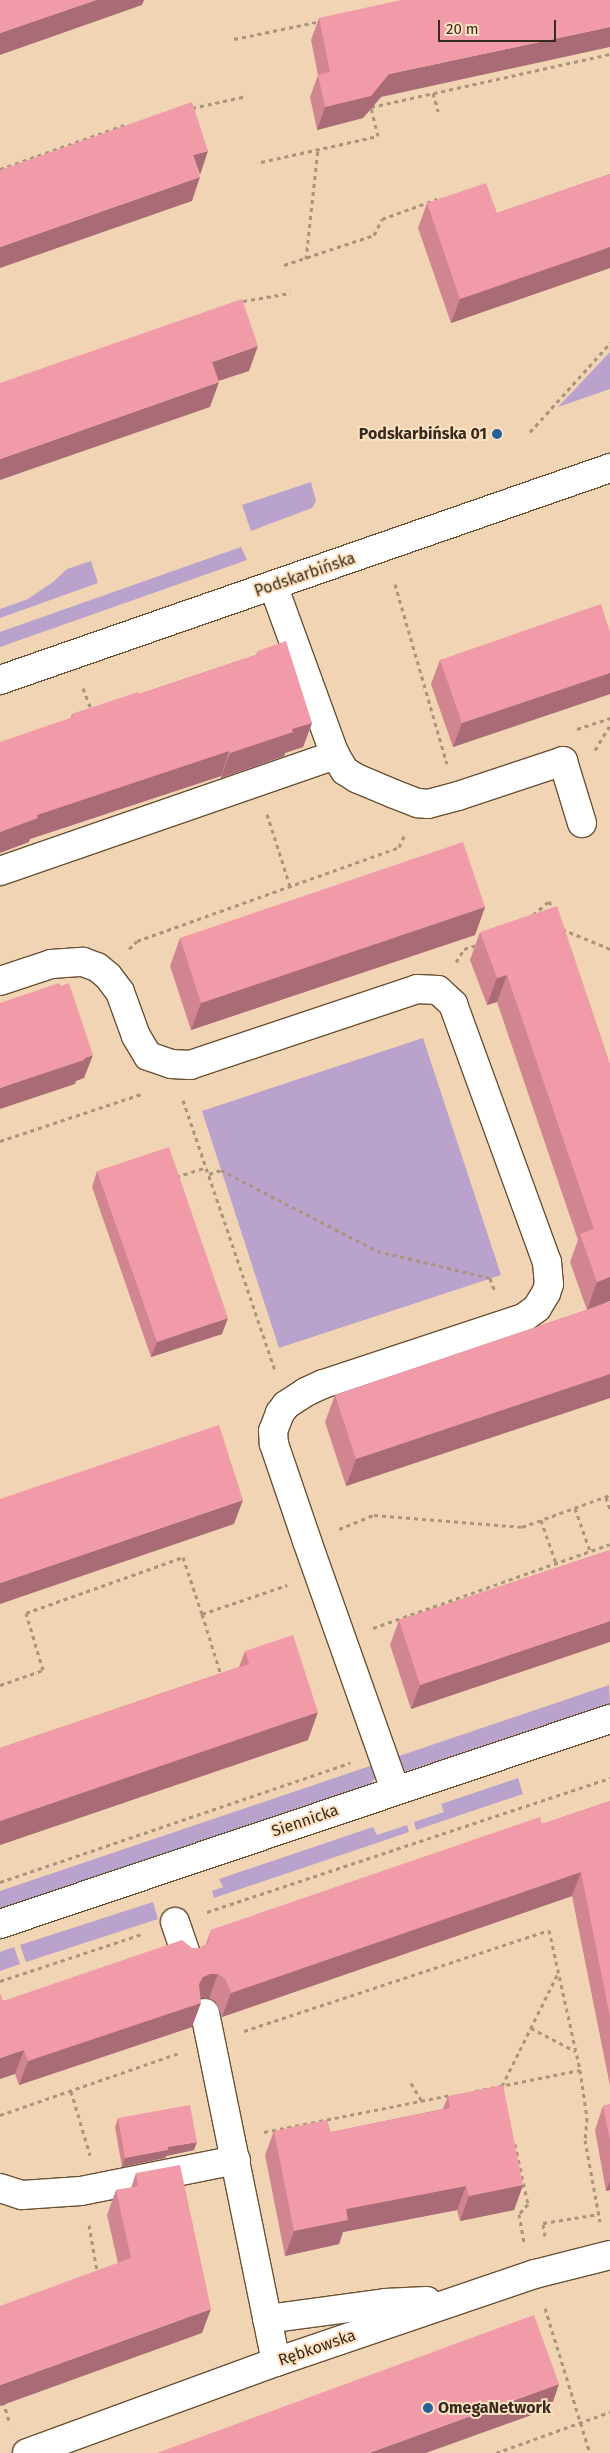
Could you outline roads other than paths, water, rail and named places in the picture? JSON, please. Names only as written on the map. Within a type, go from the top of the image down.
[{"type":"street","name":"Podskarbińska","points":[[0,680],[610,468]]},
{"type":"street","points":[[273,585],[335,755],[345,771],[356,778],[418,803],[428,804],[458,796],[562,761],[582,823]]},
{"type":"street","points":[[0,871],[335,755]]},
{"type":"street","points":[[0,981],[51,964],[83,962],[97,967],[108,976],[120,992],[136,1036],[148,1056],[171,1064],[190,1065],[417,989],[438,990],[453,1004],[547,1262],[549,1284],[542,1301],[532,1314],[323,1384],[286,1405],[275,1424],[274,1444],[395,1790]]},
{"type":"street","name":"Siennicka","points":[[0,1924],[610,1719]]},
{"type":"street","points":[[176,1922],[187,1957]]},
{"type":"street","points":[[205,2013],[276,2362]]},
{"type":"street","points":[[0,2188],[22,2195],[90,2189],[234,2149]]},
{"type":"street","name":"Rębkowska","points":[[27,2453],[276,2362],[442,2305],[535,2274],[608,2256]]},
{"type":"street","points":[[267,2319],[406,2301],[432,2302],[442,2305]]},
{"type":"place","name":"Podskarbińska 01","points":[[497,434]]},
{"type":"place","name":"OmegaNetwork","points":[[428,2408]]}]
